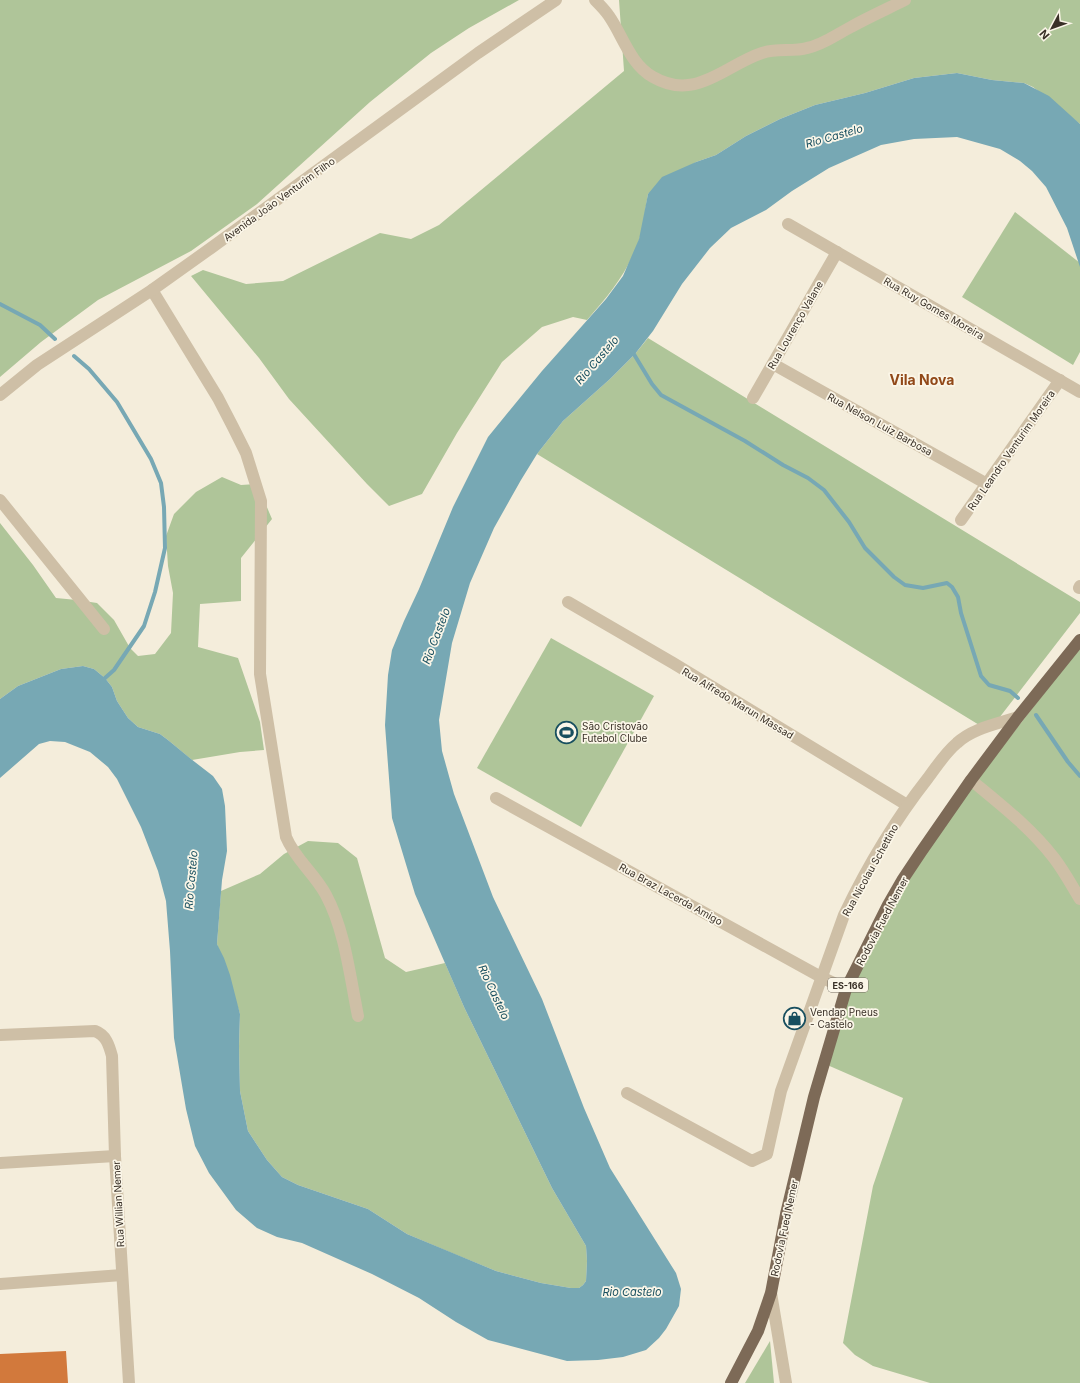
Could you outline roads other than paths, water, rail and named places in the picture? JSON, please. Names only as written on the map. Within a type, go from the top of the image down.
[{"type":"main road","name":"Rodovia Fued Nemer","points":[[731,1383],[758,1331],[771,1293],[786,1214],[814,1097],[846,989],[885,911],[903,879],[971,780],[1080,640]]},
{"type":"street","name":"Avenida João Venturim Filho","points":[[0,395],[37,365],[152,290],[218,244],[478,53],[556,0]]},
{"type":"street","points":[[595,0],[609,16],[632,55],[643,70],[662,81],[680,86],[697,84],[721,74],[764,52],[798,50],[816,45],[905,0]]},
{"type":"street","name":"Rua Ruy Gomes Moreira","points":[[788,224],[1080,392]]},
{"type":"street","name":"Rua Lourenço Valane","points":[[753,398],[837,252]]},
{"type":"street","points":[[152,290],[218,398],[233,427],[246,453],[261,501],[260,674],[286,837],[290,848],[309,869],[332,906],[343,944],[358,1016]]},
{"type":"street","name":"Rua Nelson Luiz Barbosa","points":[[773,364],[986,484]]},
{"type":"street","name":"Rua Leandro Venturim Moreira","points":[[961,520],[1060,380]]},
{"type":"street","points":[[0,500],[104,629]]},
{"type":"street","name":"Rua Alfredo Marun Massad","points":[[568,602],[679,667],[907,805]]},
{"type":"street","name":"Rua Nicolau Schettino","points":[[627,1093],[752,1161],[766,1154],[781,1091],[821,977],[853,895],[907,805],[945,755],[957,742],[972,732],[1018,718]]},
{"type":"street","points":[[971,780],[1013,815],[1036,838],[1054,858],[1080,900]]},
{"type":"street","name":"Rua Braz Lacerda Amigo","points":[[496,798],[821,977],[846,989]]},
{"type":"street","name":"Rua Willian Nemer","points":[[0,1035],[95,1031],[103,1036],[107,1041],[112,1056],[115,1156],[129,1383]]},
{"type":"street","points":[[0,1163],[115,1156]]},
{"type":"street","points":[[0,1284],[122,1275]]},
{"type":"street","points":[[771,1293],[786,1383]]},
{"type":"water","name":"Rio Castelo","points":[[957,73],[992,80],[1024,83],[1049,96],[1080,124],[1080,267],[1067,228],[1046,187],[1032,171],[1020,161],[1000,149],[957,137],[914,139],[881,145],[829,168],[792,191],[766,210],[731,228],[710,248],[682,284],[653,331],[635,354],[610,379],[563,421],[537,454],[494,528],[470,583],[452,643],[439,720],[442,751],[454,794],[493,897],[542,999],[584,1108],[610,1168],[676,1273],[681,1289],[679,1306],[659,1338],[646,1350],[623,1357],[598,1360],[567,1361],[488,1340],[456,1322],[419,1298],[372,1274],[302,1243],[277,1237],[257,1228],[236,1210],[209,1173],[195,1146],[186,1109],[174,1038],[166,901],[158,871],[141,827],[117,779],[108,767],[90,752],[65,742],[50,741],[39,744],[0,778],[0,699],[18,686],[61,669],[83,666],[94,669],[105,678],[112,687],[117,701],[128,718],[138,727],[160,734],[168,740],[213,776],[222,789],[225,806],[227,851],[222,880],[217,944],[230,975],[240,1014],[240,1091],[248,1131],[267,1160],[282,1177],[298,1185],[368,1209],[407,1234],[496,1271],[541,1283],[579,1288],[586,1281],[586,1246],[552,1188],[464,1007],[415,894],[392,818],[385,725],[388,675],[392,650],[453,507],[488,437],[542,371],[606,299],[623,276],[639,239],[648,194],[662,177],[716,155],[746,136],[780,119],[815,105],[865,93],[914,78]]},
{"type":"waterway","points":[[0,304],[40,325],[55,339]]},
{"type":"waterway","points":[[632,351],[652,384],[661,395],[745,441],[783,465],[808,478],[824,490],[849,522],[865,548],[894,577],[905,585],[923,588],[947,583],[952,587],[958,597],[961,613],[981,676],[989,685],[1010,691],[1018,698]]},
{"type":"waterway","points":[[74,356],[89,369],[117,402],[151,459],[161,483],[164,507],[165,548],[155,592],[144,626],[114,670],[102,682]]},
{"type":"waterway","points":[[1036,715],[1068,762],[1080,776]]},
{"type":"place","name":"São Cristovão Futebol Clube","points":[[566,732]]},
{"type":"place","name":"Vendap Pneus - Castelo","points":[[794,1018]]},
{"type":"district","name":"Vila Nova","points":[[922,379]]}]
